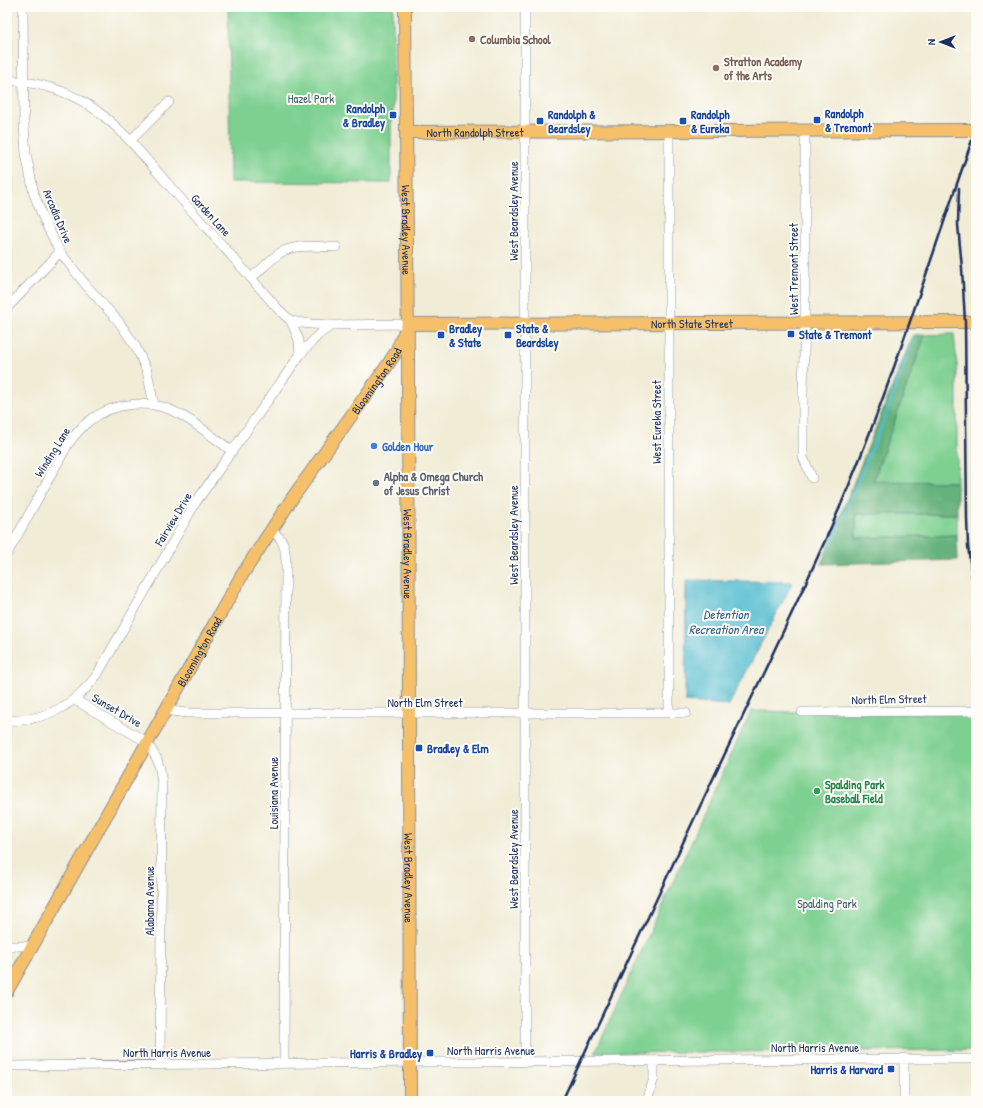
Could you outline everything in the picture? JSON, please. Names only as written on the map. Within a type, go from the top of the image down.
[{"type":"main road","name":"West Bradley Avenue","points":[[405,7],[408,324],[410,1101]]},
{"type":"main road","name":"North Randolph Street","points":[[407,132],[976,130]]},
{"type":"main road","name":"North State Street","points":[[408,324],[976,322]]},
{"type":"main road","name":"Bloomington Road","points":[[7,990],[242,575],[293,497],[387,366],[396,352],[408,324]]},
{"type":"street","name":"Arcadia Drive","points":[[23,7],[24,126],[28,171],[34,194],[44,220],[60,252],[85,284],[126,331],[136,347],[147,371],[154,405]]},
{"type":"street","name":"West Beardsley Avenue","points":[[525,7],[525,1062]]},
{"type":"street","name":"Garden Lane","points":[[7,80],[55,89],[87,104],[113,123],[291,321]]},
{"type":"street","points":[[130,141],[169,102]]},
{"type":"street","name":"West Tremont Street","points":[[805,131],[806,322],[803,389],[803,457],[812,478]]},
{"type":"street","name":"West Eureka Street","points":[[669,132],[669,713]]},
{"type":"street","points":[[251,278],[272,259],[290,249],[301,247],[336,247]]},
{"type":"street","points":[[7,308],[60,252]]},
{"type":"street","points":[[300,355],[299,340],[291,321],[332,325],[408,324]]},
{"type":"street","name":"Fairview Drive","points":[[75,700],[89,686],[97,675],[196,502],[300,355],[318,335],[332,325]]},
{"type":"street","name":"Winding Lane","points":[[7,554],[68,444],[78,431],[100,414],[114,408],[129,405],[154,405],[178,414],[232,451]]},
{"type":"street","name":"Louisiana Avenue","points":[[271,530],[280,536],[285,549],[284,1063]]},
{"type":"street","name":"Sunset Drive","points":[[7,721],[22,721],[43,716],[63,708],[75,700],[147,742]]},
{"type":"street","name":"North Elm Street","points":[[165,710],[186,713],[686,713]]},
{"type":"street","name":"North Elm Street","points":[[802,712],[976,711]]},
{"type":"street","name":"Alabama Avenue","points":[[147,742],[157,759],[162,784],[160,1064]]},
{"type":"street","points":[[7,946],[32,946]]},
{"type":"street","points":[[904,1058],[904,1101]]},
{"type":"street","name":"North Harris Avenue","points":[[7,1066],[284,1063],[654,1062],[765,1059],[976,1059]]},
{"type":"street","points":[[647,1101],[654,1078],[654,1062]]},
{"type":"green space","name":"Hazel Park","points":[[228,7],[393,7],[393,119],[391,119],[391,183],[230,182]]},
{"type":"green space","points":[[954,334],[957,365],[957,482],[873,482],[925,335]]},
{"type":"green space","points":[[913,335],[925,335],[873,481],[957,482],[957,514],[856,514],[856,538],[957,535],[958,560],[821,564]]},
{"type":"green space","points":[[856,514],[957,514],[957,535],[856,538]]},
{"type":"green space","name":"Spalding Park","points":[[751,711],[976,714],[976,1050],[595,1053]]},
{"type":"water","name":"Detention Recreation Area","points":[[686,580],[793,582],[729,705],[685,702]]},
{"type":"waterway","points":[[832,543],[884,420],[913,338]]},
{"type":"railway","points":[[562,1101],[839,509],[894,368],[976,129]]},
{"type":"railway","points":[[959,188],[958,225],[965,322],[968,546],[976,608]]},
{"type":"place","name":"Columbia School","points":[[472,39]]},
{"type":"place","name":"Stratton Academy of the Arts","points":[[716,68]]},
{"type":"place","name":"Randolph & Bradley","points":[[393,115]]},
{"type":"place","name":"Randolph & Tremont","points":[[817,120]]},
{"type":"place","name":"Randolph & Beardsley","points":[[540,121]]},
{"type":"place","name":"Randolph & Eureka","points":[[683,121]]},
{"type":"place","name":"State & Tremont","points":[[791,334]]},
{"type":"place","name":"Bradley & State","points":[[441,335]]},
{"type":"place","name":"State & Beardsley","points":[[508,335]]},
{"type":"place","name":"Golden Hour","points":[[374,446]]},
{"type":"place","name":"Alpha & Omega Church of Jesus Christ","points":[[376,483]]},
{"type":"place","name":"Bradley & Elm","points":[[419,748]]},
{"type":"place","name":"Spalding Park Baseball Field","points":[[817,791]]},
{"type":"place","name":"Harris & Bradley","points":[[430,1053]]},
{"type":"place","name":"Harris & Harvard","points":[[891,1069]]}]
